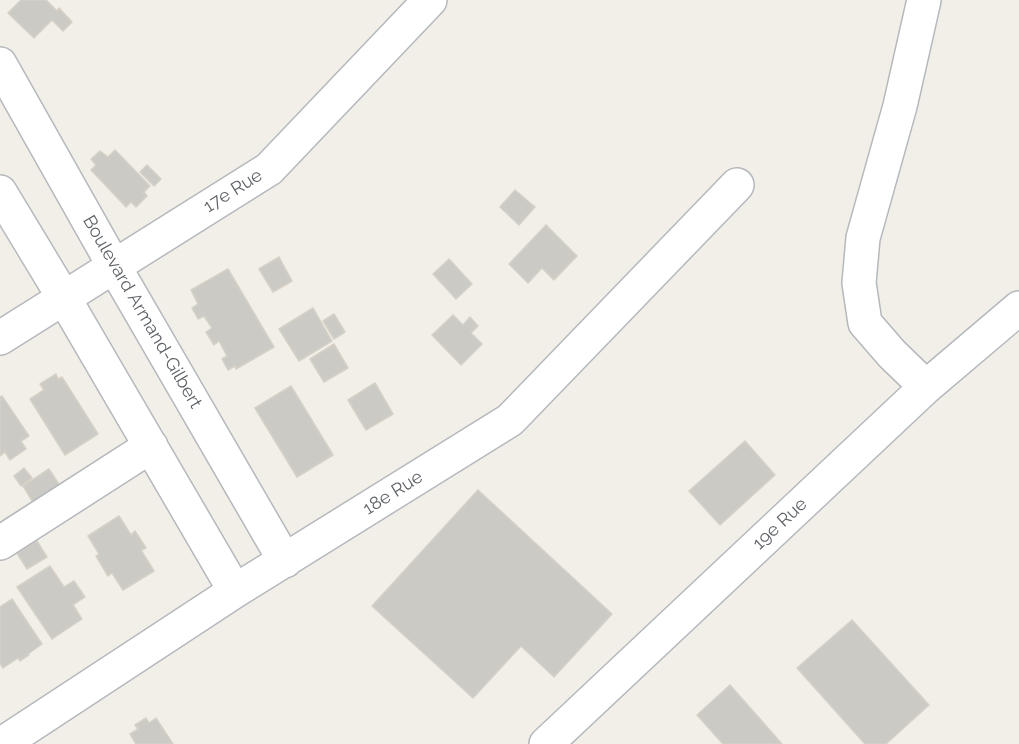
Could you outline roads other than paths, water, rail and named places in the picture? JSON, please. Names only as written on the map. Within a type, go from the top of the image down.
[{"type":"street","name":"17e Rue","points":[[0,338],[269,169],[430,0]]},
{"type":"street","points":[[924,0],[900,106],[863,238],[859,283],[865,323],[892,354],[926,387]]},
{"type":"street","name":"Boulevard Armand-Gilbert","points":[[0,64],[285,561]]},
{"type":"street","name":"18e Rue","points":[[2,744],[235,591],[510,420],[737,185]]},
{"type":"street","points":[[0,192],[235,591]]},
{"type":"street","name":"19e Rue","points":[[546,744],[926,387],[1019,308]]},
{"type":"street","points":[[0,543],[151,446]]}]
